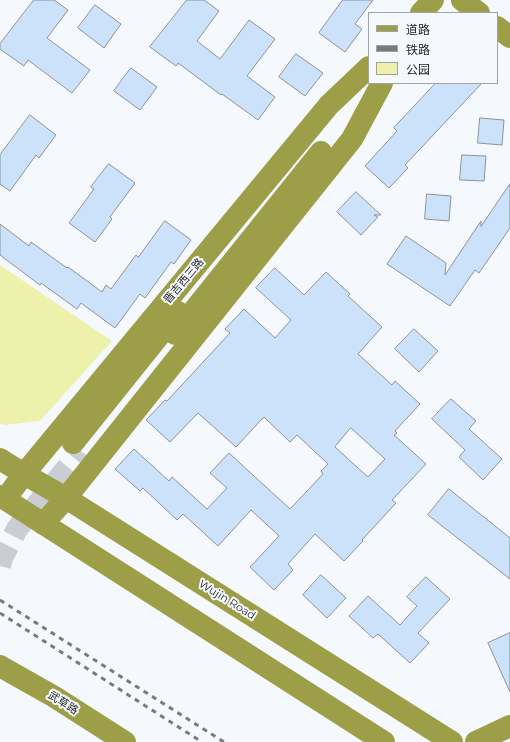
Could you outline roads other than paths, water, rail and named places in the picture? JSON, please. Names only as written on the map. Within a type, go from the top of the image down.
[{"type":"street","points":[[422,12],[433,0]]},
{"type":"street","points":[[438,12],[440,10],[442,0]]},
{"type":"street","points":[[462,0],[477,12]]},
{"type":"street","points":[[498,28],[510,37]]},
{"type":"street","name":"晋吉西三路","points":[[2,498],[24,474],[329,105],[368,68]]},
{"type":"street","name":"晋吉西三路","points":[[368,73],[77,447],[376,84]]},
{"type":"street","points":[[43,524],[66,498],[352,139],[381,84]]},
{"type":"street","name":"Wujin Road","points":[[0,459],[66,498],[452,742]]},
{"type":"street","points":[[2,498],[384,742]]},
{"type":"street","name":"武草路","points":[[3,676],[102,742]]},
{"type":"street","name":"武草路","points":[[3,676],[53,696],[125,742]]},
{"type":"street","points":[[476,742],[510,726]]},
{"type":"tunnel","points":[[0,566],[2,558],[17,529],[81,451]]},
{"type":"railway","points":[[0,600],[224,742]]},
{"type":"railway","points":[[0,613],[202,742]]}]
